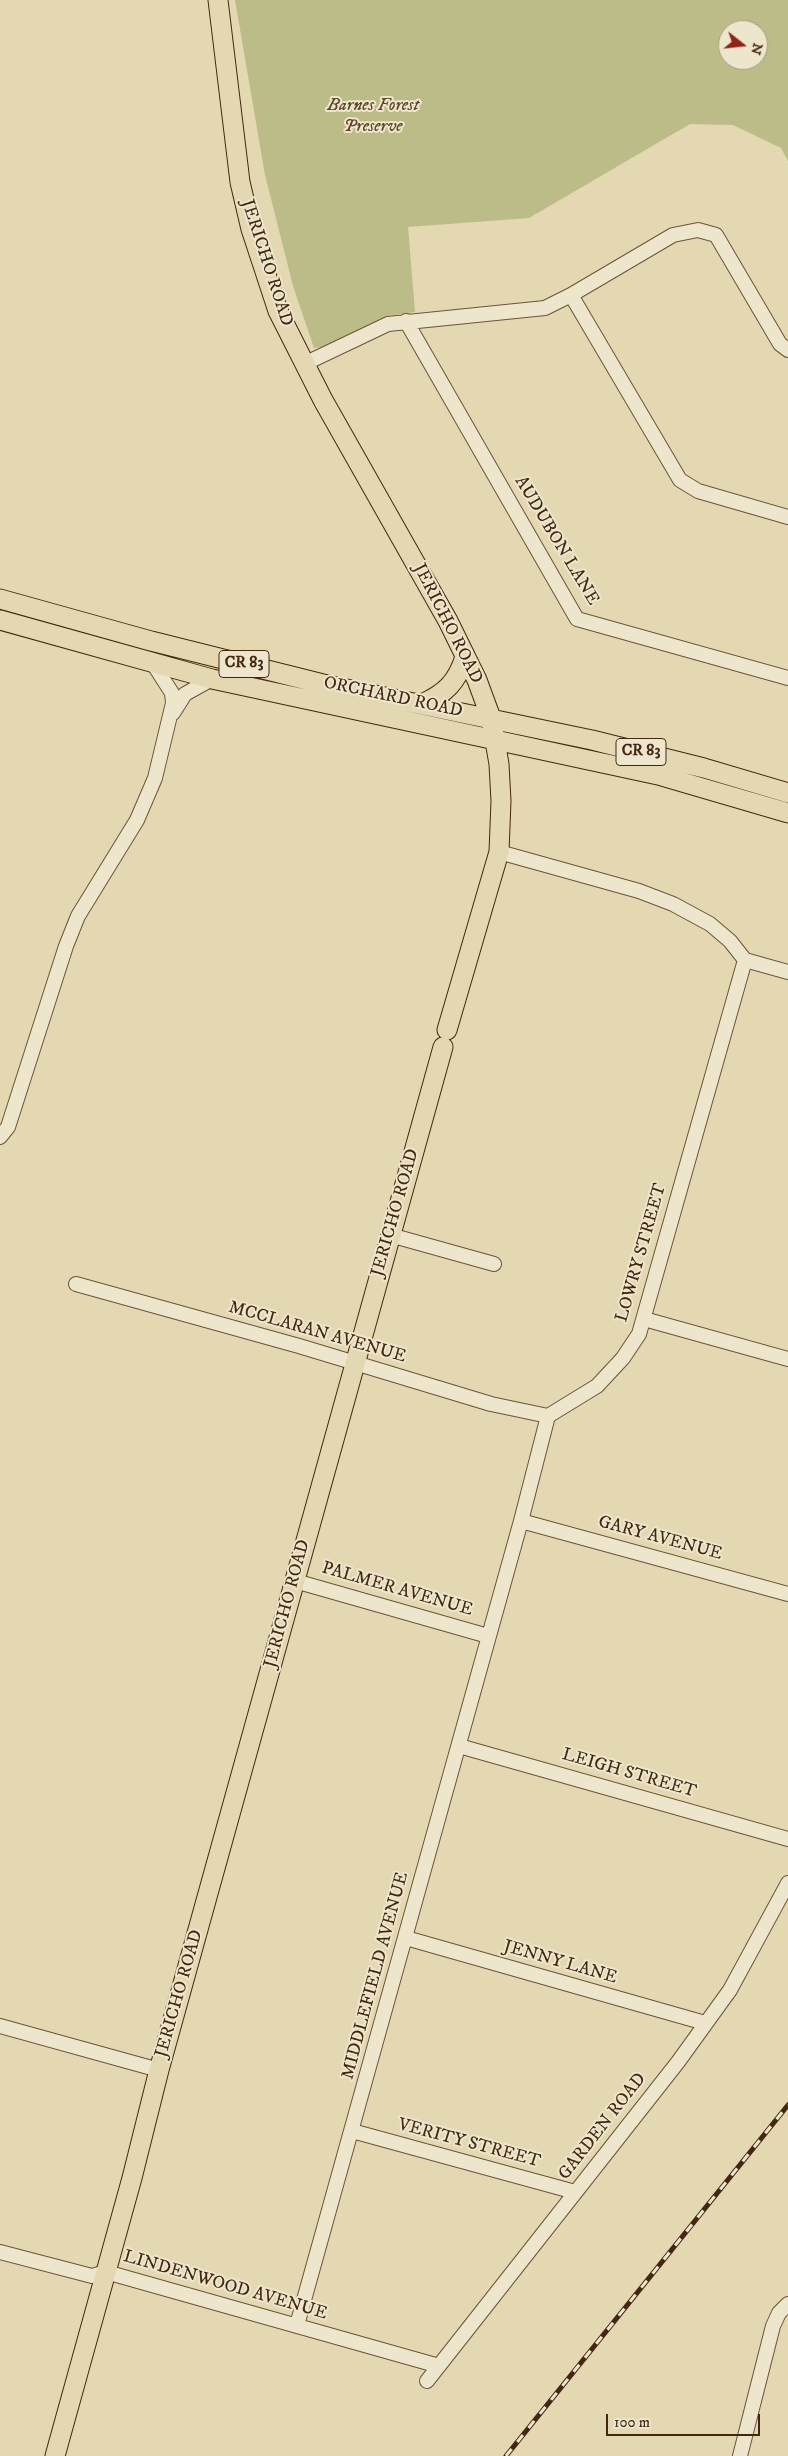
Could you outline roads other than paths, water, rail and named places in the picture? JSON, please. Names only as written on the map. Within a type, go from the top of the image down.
[{"type":"main road","name":"JERICHO ROAD","points":[[55,2456],[159,2070],[390,1235],[499,852],[501,801],[495,740],[491,718],[480,686],[430,587],[304,364],[278,311],[252,229],[240,182],[218,0]]},
{"type":"main road","name":"ORCHARD ROAD","points":[[0,599],[143,639],[327,685],[592,740],[704,768],[788,793]]},
{"type":"main road","name":"ORCHARD ROAD","points":[[0,620],[212,679],[658,776],[788,813]]},
{"type":"main road","points":[[422,704],[439,696],[453,685],[465,657]]},
{"type":"street","points":[[304,364],[388,324],[545,308],[571,295],[673,235],[698,230],[716,235],[780,344],[788,350]]},
{"type":"street","points":[[571,295],[680,480],[698,491],[788,517]]},
{"type":"street","name":"AUDUBON LANE","points":[[406,321],[578,619],[788,678]]},
{"type":"street","points":[[0,1137],[8,1127],[66,946],[78,916],[137,820],[154,778],[172,714],[172,692],[152,662]]},
{"type":"street","points":[[172,714],[185,694],[212,679]]},
{"type":"street","points":[[499,852],[639,892],[673,904],[710,924],[730,941],[745,960],[788,972]]},
{"type":"street","name":"LOWRY STREET","points":[[548,1416],[598,1386],[623,1358],[639,1334],[745,960]]},
{"type":"street","points":[[390,1235],[494,1264]]},
{"type":"street","name":"MCCLARAN AVENUE","points":[[76,1284],[355,1362],[491,1404],[548,1416]]},
{"type":"street","points":[[644,1319],[788,1359]]},
{"type":"street","points":[[488,1636],[521,1521],[548,1416]]},
{"type":"street","name":"GARY AVENUE","points":[[521,1521],[788,1594]]},
{"type":"street","name":"PALMER AVENUE","points":[[295,1581],[488,1636]]},
{"type":"street","name":"MIDDLEFIELD AVENUE","points":[[297,2324],[406,1938],[488,1636]]},
{"type":"street","name":"LEIGH STREET","points":[[459,1746],[788,1838]]},
{"type":"street","name":"GARDEN ROAD","points":[[426,2381],[678,2062],[730,1990],[788,1883]]},
{"type":"street","name":"JENNY LANE","points":[[406,1938],[705,2023]]},
{"type":"street","points":[[0,2026],[159,2070]]},
{"type":"street","name":"VERITY STREET","points":[[352,2131],[575,2192]]},
{"type":"street","name":"LINDENWOOD AVENUE","points":[[0,2252],[92,2276],[106,2272],[297,2324],[439,2366]]},
{"type":"street","points":[[740,2456],[773,2326],[779,2313],[788,2304]]},
{"type":"railway","points":[[506,2456],[788,2105]]},
{"type":"park label","name":"Barnes Forest Preserve","points":[[373,116]]}]
